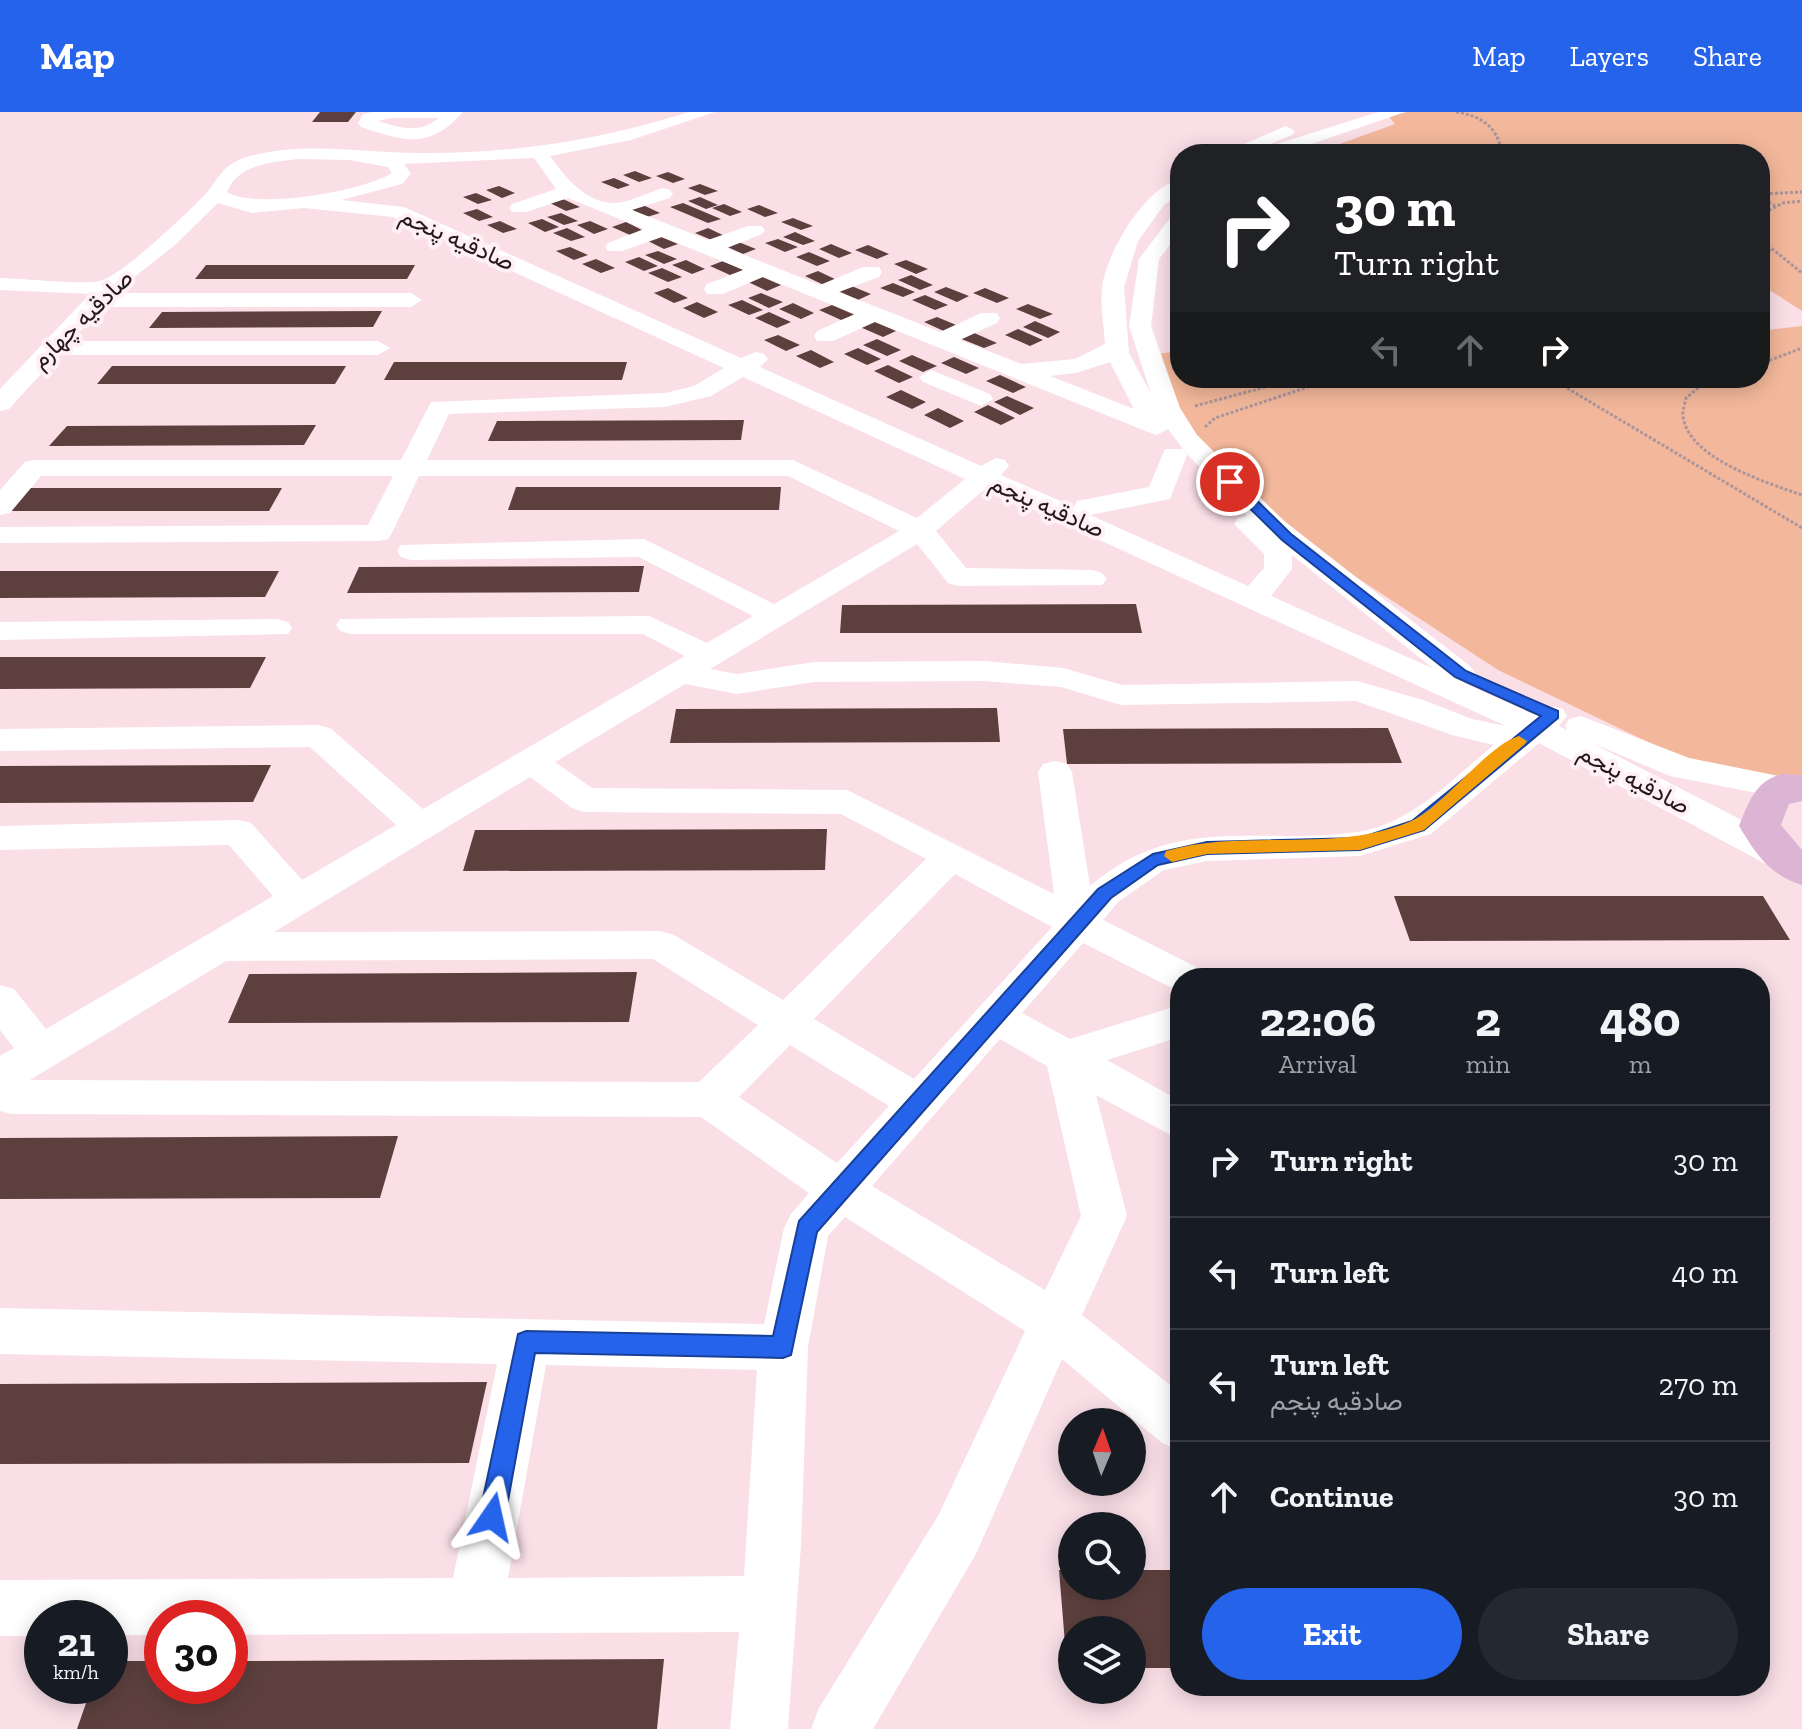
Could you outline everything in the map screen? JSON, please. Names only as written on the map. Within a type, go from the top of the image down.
[{"type":"main road","points":[[1791,863],[1760,826],[1771,798],[1792,787]]},
{"type":"street","points":[[390,112],[453,112],[441,130],[423,135],[395,132],[367,123],[369,118],[390,112]]},
{"type":"street","points":[[169,240],[259,210],[472,161],[591,145],[656,130],[706,112]]},
{"type":"street","points":[[169,240],[217,194],[225,179],[251,163],[299,154],[472,161],[543,158],[655,137],[726,112]]},
{"type":"street","points":[[1254,144],[1285,131],[1356,116],[1396,112]]},
{"type":"street","points":[[1288,144],[1356,116]]},
{"type":"street","points":[[349,155],[394,163],[398,177]]},
{"type":"street","points":[[543,158],[558,182],[570,191],[613,210],[1006,366],[1162,417]]},
{"type":"street","name":"صادقیه پنجم","points":[[398,177],[405,208]]},
{"type":"street","points":[[613,210],[670,197],[644,186]]},
{"type":"street","points":[[519,208],[570,191]]},
{"type":"street","points":[[217,194],[234,205],[259,210]]},
{"type":"street","points":[[1170,198],[1128,241],[1113,287],[1117,346],[1180,447],[1278,552],[1278,569],[1258,593]]},
{"type":"street","name":"صادقیه پنجم","points":[[300,202],[405,208],[1258,593],[1460,674],[1536,727],[1682,768],[1792,787]]},
{"type":"street","points":[[615,247],[661,230]]},
{"type":"street","points":[[707,248],[754,230]]},
{"type":"street","points":[[1162,417],[1140,326],[1149,259],[1170,231]]},
{"type":"street","name":"صادقیه چهارم","points":[[0,404],[48,348],[101,294],[169,240]]},
{"type":"street","points":[[821,292],[880,275],[842,262]]},
{"type":"street","points":[[715,289],[764,269]]},
{"type":"street","points":[[693,280],[736,298]]},
{"type":"street","points":[[0,284],[101,294],[411,300]]},
{"type":"street","points":[[942,340],[999,321],[961,307]]},
{"type":"street","points":[[847,346],[814,332],[877,313]]},
{"type":"street","points":[[957,388],[1006,366],[1063,370],[1087,365],[1117,346]]},
{"type":"street","points":[[48,348],[378,348]]},
{"type":"street","points":[[0,535],[378,533],[440,407],[665,400],[702,391],[748,363]]},
{"type":"street","points":[[931,377],[981,399]]},
{"type":"street","points":[[1087,507],[1160,493],[1180,447]]},
{"type":"street","points":[[1180,447],[1273,526],[1460,674]]},
{"type":"street","points":[[0,507],[34,468],[793,468],[920,530],[958,577],[1092,579]]},
{"type":"street","points":[[0,1077],[920,530],[990,472]]},
{"type":"street","name":"صادقیه پنجم","points":[[990,472],[1087,507],[1536,727],[1791,863]]},
{"type":"street","points":[[411,551],[644,548],[775,616]]},
{"type":"street","points":[[351,625],[649,625],[709,656]]},
{"type":"street","points":[[0,631],[277,628]]},
{"type":"street","points":[[679,673],[737,684],[814,672],[984,671],[1063,678],[1121,695],[1357,691],[1412,707],[1464,728],[1536,727]]},
{"type":"street","points":[[759,1729],[783,1347],[807,1228],[1105,893],[1153,860],[1207,848],[1360,844],[1418,825],[1536,727]]},
{"type":"street","points":[[0,740],[318,736],[421,827]]},
{"type":"street","points":[[531,761],[584,800],[847,802],[1170,972]]},
{"type":"street","points":[[1055,772],[1077,925]]},
{"type":"street","points":[[0,838],[238,832],[298,900]]},
{"type":"street","points":[[709,1100],[950,857]]},
{"type":"street","points":[[219,947],[660,945],[917,1102]]},
{"type":"street","points":[[0,1000],[41,1053]]},
{"type":"street","points":[[994,1016],[1170,1116]]},
{"type":"street","points":[[1066,1057],[1170,1024]]},
{"type":"street","points":[[840,1729],[957,1535],[1104,1216],[1066,1057]]},
{"type":"street","points":[[0,1089],[11,1097],[709,1100],[839,1189],[1054,1322],[1170,1417]]},
{"type":"street","points":[[1,1330],[783,1347]]},
{"type":"street","points":[[475,1605],[526,1342]]},
{"type":"street","points":[[0,1608],[769,1604]]},
{"type":"path","points":[[1456,112],[1476,113],[1500,137],[1501,144]]},
{"type":"path","points":[[1770,194],[1802,192]]},
{"type":"path","points":[[1770,209],[1802,201]]},
{"type":"path","points":[[1770,202],[1776,206]]},
{"type":"path","points":[[1770,246],[1802,273]]},
{"type":"path","points":[[1770,250],[1780,254]]},
{"type":"path","points":[[1770,360],[1802,348]]},
{"type":"path","points":[[1162,417],[1264,388]]},
{"type":"path","points":[[1180,447],[1215,418],[1305,388]]},
{"type":"path","points":[[1567,388],[1802,528]]},
{"type":"path","points":[[1698,388],[1686,398],[1683,417],[1695,438],[1721,460],[1760,481],[1802,495]]},
{"type":"shaded area","points":[[1407,112],[1802,112],[1802,311],[1770,290],[1770,144],[1340,144],[1395,124],[1389,117]]},
{"type":"shaded area","points":[[1802,326],[1802,776],[1753,776],[1677,756],[1498,670],[1324,556],[1191,438],[1155,354],[1170,352],[1170,388],[1770,388],[1770,330]]},
{"type":"building","points":[[320,112],[356,112],[348,122],[312,122]]},
{"type":"building","points":[[635,171],[652,178],[639,182],[623,175]]},
{"type":"building","points":[[668,172],[685,179],[673,183],[656,176]]},
{"type":"building","points":[[614,178],[630,185],[618,189],[601,182]]},
{"type":"building","points":[[700,184],[718,191],[705,195],[688,188]]},
{"type":"building","points":[[499,186],[515,193],[502,198],[486,190]]},
{"type":"building","points":[[476,193],[492,200],[478,204],[463,197]]},
{"type":"building","points":[[700,197],[718,205],[706,209],[688,201]]},
{"type":"building","points":[[563,199],[580,207],[566,211],[550,203]]},
{"type":"building","points":[[683,203],[721,219],[708,223],[670,207]]},
{"type":"building","points":[[724,204],[742,212],[730,216],[712,208]]},
{"type":"building","points":[[643,205],[660,213],[647,217],[630,209]]},
{"type":"building","points":[[759,205],[778,213],[765,217],[747,209]]},
{"type":"building","points":[[477,209],[493,217],[479,221],[463,213]]},
{"type":"building","points":[[561,213],[578,221],[564,225],[547,217]]},
{"type":"building","points":[[793,218],[813,226],[801,230],[781,222]]},
{"type":"building","points":[[542,219],[559,227],[545,232],[528,223]]},
{"type":"building","points":[[500,221],[517,229],[503,233],[487,225]]},
{"type":"building","points":[[590,221],[608,229],[594,234],[577,225]]},
{"type":"building","points":[[626,222],[644,231],[630,235],[612,227]]},
{"type":"building","points":[[567,228],[585,237],[571,241],[553,233]]},
{"type":"building","points":[[708,228],[727,237],[714,241],[695,233]]},
{"type":"building","points":[[795,232],[815,241],[803,245],[783,237]]},
{"type":"building","points":[[659,236],[678,244],[664,249],[646,240]]},
{"type":"building","points":[[778,239],[798,247],[785,252],[765,243]]},
{"type":"building","points":[[736,241],[756,249],[743,254],[723,245]]},
{"type":"building","points":[[831,244],[852,253],[839,258],[819,249]]},
{"type":"building","points":[[868,245],[889,254],[877,259],[855,250]]},
{"type":"building","points":[[570,247],[588,255],[574,260],[556,251]]},
{"type":"building","points":[[658,251],[677,259],[664,264],[645,255]]},
{"type":"building","points":[[809,252],[830,261],[817,266],[796,257]]},
{"type":"building","points":[[639,257],[658,266],[644,271],[625,262]]},
{"type":"building","points":[[596,259],[615,268],[601,273],[582,264]]},
{"type":"building","points":[[686,260],[705,269],[692,274],[672,265]]},
{"type":"building","points":[[906,260],[928,269],[916,274],[894,264]]},
{"type":"building","points":[[723,261],[743,270],[730,275],[710,266]]},
{"type":"building","points":[[206,265],[415,265],[407,279],[195,279]]},
{"type":"building","points":[[662,268],[682,277],[668,282],[648,273]]},
{"type":"building","points":[[818,271],[839,281],[826,286],[805,276]]},
{"type":"building","points":[[911,275],[933,285],[920,290],[898,280]]},
{"type":"building","points":[[760,276],[781,285],[767,291],[746,281]]},
{"type":"building","points":[[893,283],[915,292],[903,297],[880,288]]},
{"type":"building","points":[[849,285],[871,294],[858,300],[836,290]]},
{"type":"building","points":[[946,287],[969,296],[957,302],[934,292]]},
{"type":"building","points":[[668,288],[688,298],[674,303],[654,293]]},
{"type":"building","points":[[985,288],[1009,298],[997,303],[973,293]]},
{"type":"building","points":[[761,293],[783,302],[769,308],[748,298]]},
{"type":"building","points":[[925,295],[948,305],[935,310],[912,300]]},
{"type":"building","points":[[742,300],[763,310],[749,315],[728,305]]},
{"type":"building","points":[[697,302],[718,312],[704,318],[683,308]]},
{"type":"building","points":[[793,303],[814,313],[801,319],[779,309]]},
{"type":"building","points":[[1028,304],[1053,314],[1040,319],[1016,309]]},
{"type":"building","points":[[832,305],[855,315],[841,320],[819,310]]},
{"type":"building","points":[[382,311],[373,327],[149,328],[162,312]]},
{"type":"building","points":[[769,312],[791,322],[777,328],[755,318]]},
{"type":"building","points":[[937,317],[961,327],[948,333],[924,322]]},
{"type":"building","points":[[873,321],[896,331],[883,337],[860,327]]},
{"type":"building","points":[[1035,321],[1060,332],[1048,338],[1023,327]]},
{"type":"building","points":[[1018,329],[1043,340],[1030,346],[1005,335]]},
{"type":"building","points":[[972,332],[997,343],[984,348],[959,338]]},
{"type":"building","points":[[778,335],[800,345],[786,351],[764,340]]},
{"type":"building","points":[[877,339],[901,350],[887,356],[863,345]]},
{"type":"building","points":[[858,348],[881,359],[867,365],[844,354]]},
{"type":"building","points":[[811,350],[834,362],[820,368],[796,356]]},
{"type":"building","points":[[912,355],[937,366],[923,372],[899,361]]},
{"type":"building","points":[[954,357],[979,368],[966,374],[941,363]]},
{"type":"building","points":[[394,362],[627,362],[622,380],[384,380]]},
{"type":"building","points":[[888,365],[913,377],[899,383],[874,371]]},
{"type":"building","points":[[112,366],[346,366],[335,384],[97,384]]},
{"type":"building","points":[[1000,375],[1026,387],[1013,393],[986,381]]},
{"type":"building","points":[[901,390],[926,402],[912,409],[886,397]]},
{"type":"building","points":[[1007,396],[1034,408],[1020,415],[994,402]]},
{"type":"building","points":[[988,405],[1015,418],[1001,425],[974,412]]},
{"type":"building","points":[[938,408],[964,421],[950,428],[924,415]]},
{"type":"building","points":[[744,420],[741,440],[488,441],[497,421]]},
{"type":"building","points":[[316,425],[304,445],[49,446],[67,426]]},
{"type":"building","points":[[516,487],[781,487],[779,510],[508,510]]},
{"type":"building","points":[[17,488],[282,488],[269,511],[0,511]]},
{"type":"building","points":[[644,566],[639,592],[347,593],[359,567]]},
{"type":"building","points":[[0,571],[279,571],[265,597],[0,598]]},
{"type":"building","points":[[1136,604],[1142,633],[840,633],[842,605]]},
{"type":"building","points":[[0,657],[266,657],[250,688],[0,689]]},
{"type":"building","points":[[997,708],[1000,742],[670,743],[676,709]]},
{"type":"building","points":[[1388,728],[1402,763],[1067,764],[1063,729]]},
{"type":"building","points":[[271,765],[253,802],[0,803],[0,766]]},
{"type":"building","points":[[827,829],[825,870],[463,871],[475,830]]},
{"type":"building","points":[[1394,896],[1763,896],[1790,940],[1410,941]]},
{"type":"building","points":[[637,972],[629,1022],[228,1023],[249,974]]},
{"type":"building","points":[[398,1136],[380,1198],[0,1199],[0,1138]]},
{"type":"building","points":[[487,1382],[469,1463],[0,1464],[0,1384]]},
{"type":"building","points":[[1146,1570],[1170,1570],[1170,1668],[1146,1668],[1146,1616],[1063,1616],[1061,1600],[1146,1600]]},
{"type":"building","points":[[664,1659],[657,1729],[77,1729],[86,1704],[128,1704],[128,1661],[144,1661],[144,1704],[248,1704],[248,1661]]},
{"type":"slow traffic","points":[[1172,856],[1207,848],[1360,844],[1418,825],[1519,741]]},
{"type":"route","points":[[492,1517],[526,1342],[783,1347],[807,1228],[1105,893],[1153,860],[1207,848],[1360,844],[1418,825],[1552,715],[1460,674],[1273,526],[1230,482]]}]
